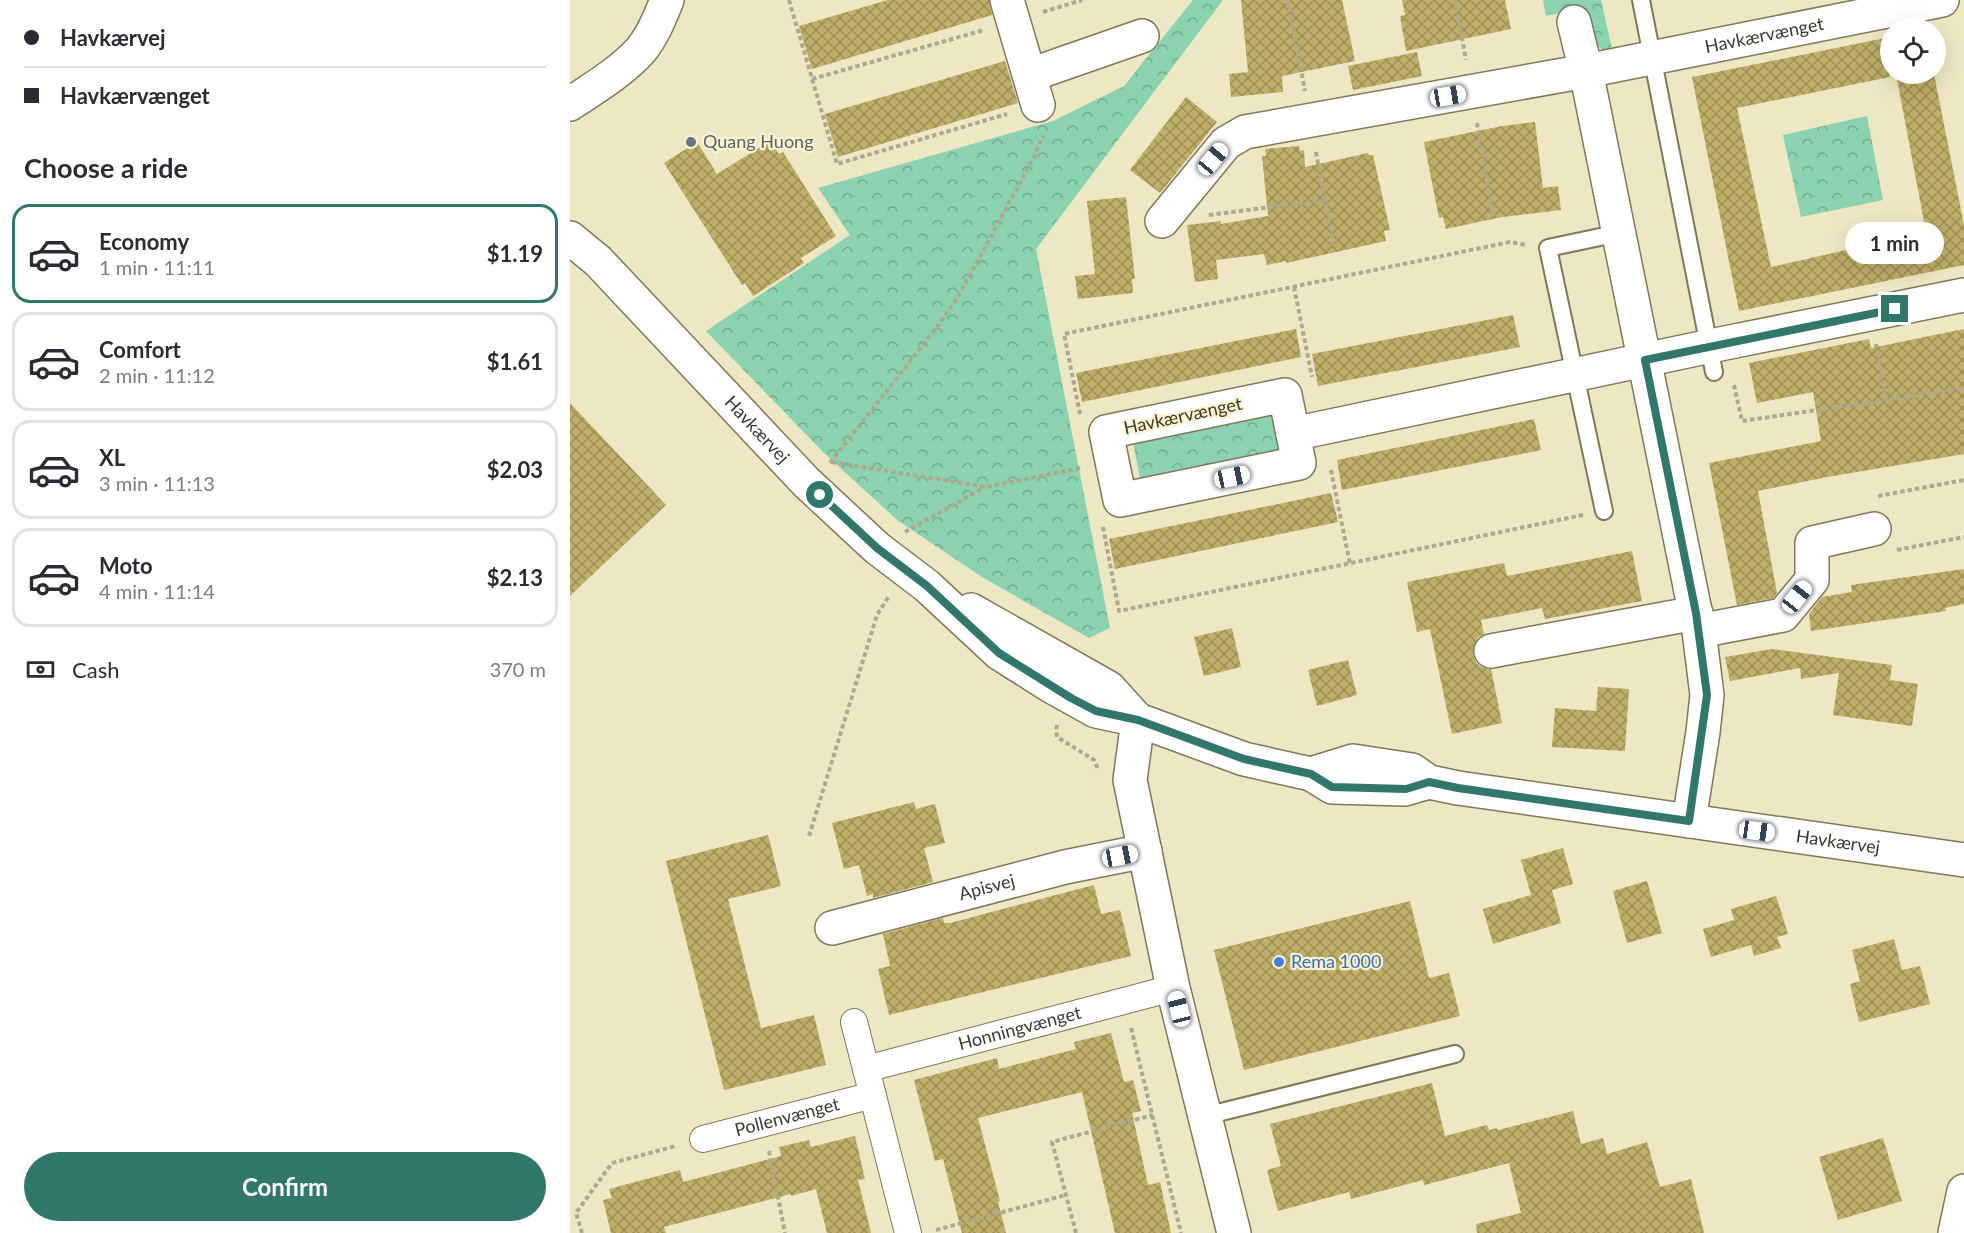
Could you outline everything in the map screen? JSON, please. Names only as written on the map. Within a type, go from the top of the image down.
[{"type":"street","points":[[570,104],[611,77],[641,50],[656,27],[667,0]]},
{"type":"street","name":"Havkærvænget","points":[[1162,221],[1226,143],[1245,132],[1586,71],[1942,0]]},
{"type":"street","points":[[1010,11],[1034,90],[1142,36]]},
{"type":"street","points":[[1574,22],[1586,71],[1698,622],[1707,695],[1689,821]]},
{"type":"street","points":[[570,82],[611,77]]},
{"type":"street","name":"Havkærvej","points":[[570,219],[598,261]]},
{"type":"street","name":"Havkærvej","points":[[570,238],[598,261],[806,482],[877,548],[916,578],[999,653],[1096,711],[1138,720],[1244,759],[1311,774],[1332,787],[1406,789],[1429,782],[1964,860]]},
{"type":"street","points":[[1293,434],[1645,360],[1716,354],[1871,314],[1964,296]]},
{"type":"street","name":"Havkærvænget","points":[[1285,395],[1293,434],[1299,463],[1120,500],[1106,432],[1285,395]]},
{"type":"street","points":[[1491,651],[1698,622],[1783,615],[1812,580],[1812,543],[1874,529]]},
{"type":"street","points":[[1138,720],[1130,780],[1173,988],[1234,1233]]},
{"type":"street","name":"Apisvej","points":[[832,928],[1065,867],[1145,852]]},
{"type":"street","name":"Honningvænget","points":[[866,1069],[1173,988]]},
{"type":"street","points":[[854,1022],[908,1233]]},
{"type":"street","name":"Pollenvænget","points":[[703,1139],[873,1095]]},
{"type":"street","points":[[1955,1233],[1964,1191]]},
{"type":"lane","points":[[1641,0],[1716,354]]},
{"type":"lane","points":[[1604,511],[1548,248],[1619,233]]},
{"type":"lane","points":[[1205,1116],[1455,1054]]},
{"type":"path","points":[[789,0],[837,164],[1034,90],[1044,133],[1034,156],[958,297],[831,462],[806,482]]},
{"type":"path","points":[[813,79],[1010,11],[1082,0]]},
{"type":"path","points":[[1162,221],[1325,200]]},
{"type":"path","points":[[1871,314],[1886,400]]},
{"type":"path","points":[[1716,354],[1742,421],[1964,388]]},
{"type":"path","points":[[831,462],[986,487]]},
{"type":"path","points":[[877,548],[986,487],[1113,463]]},
{"type":"path","points":[[1964,480],[1868,498],[1874,529],[1882,553],[1964,537]]},
{"type":"path","points":[[809,836],[877,615],[916,578]]},
{"type":"path","points":[[1124,1001],[1181,1233]]},
{"type":"path","points":[[1076,1233],[1052,1142],[1153,1115]]},
{"type":"path","points":[[764,1124],[785,1233]]},
{"type":"path","points":[[582,1233],[576,1213],[612,1163],[703,1139]]},
{"type":"path","points":[[936,1230],[1066,1195]]},
{"type":"green space","points":[[1193,0],[1223,0],[1036,249],[1110,628],[1089,638],[982,577],[897,520],[823,452],[706,331],[850,235],[818,188],[1053,121],[1124,86]]},
{"type":"green space","points":[[1543,0],[1601,0],[1612,49],[1605,51],[1595,43],[1584,8],[1546,16]]},
{"type":"green space","points":[[1867,116],[1883,200],[1801,217],[1783,135]]},
{"type":"green space","points":[[1276,408],[1285,450],[1140,478],[1132,438]]},
{"type":"building","points":[[888,0],[989,0],[992,15],[812,69],[799,26]]},
{"type":"building","points":[[1241,0],[1342,0],[1355,61],[1282,76],[1283,92],[1231,97],[1229,74],[1248,72]]},
{"type":"building","points":[[1402,0],[1505,0],[1511,29],[1406,51],[1400,16],[1405,15]]},
{"type":"building","points":[[1880,39],[1880,79],[1737,108],[1771,267],[1926,232],[1898,84],[1936,84],[1964,225],[1964,265],[1739,311],[1692,77]]},
{"type":"building","points":[[1417,52],[1422,76],[1353,90],[1348,66]]},
{"type":"building","points":[[1005,61],[1018,103],[838,157],[825,114]]},
{"type":"building","points":[[1186,97],[1217,122],[1160,193],[1130,170]]},
{"type":"building","points":[[1535,122],[1543,188],[1558,186],[1561,210],[1502,217],[1446,229],[1443,217],[1439,218],[1424,142],[1502,126]]},
{"type":"building","points":[[770,141],[779,154],[783,152],[836,236],[801,258],[804,263],[753,296],[745,283],[742,285],[664,163],[697,142],[717,174]]},
{"type":"building","points":[[1299,146],[1300,151],[1304,150],[1305,167],[1368,153],[1373,155],[1390,230],[1384,231],[1386,241],[1286,263],[1286,261],[1267,265],[1264,254],[1216,260],[1218,279],[1195,282],[1187,225],[1221,221],[1221,224],[1268,216],[1262,156],[1266,156],[1265,149]]},
{"type":"building","points":[[1126,197],[1135,279],[1132,279],[1133,293],[1078,299],[1075,276],[1095,274],[1087,201]]},
{"type":"building","points":[[1513,315],[1520,347],[1318,386],[1312,354]]},
{"type":"building","points":[[1296,329],[1301,357],[1082,402],[1076,373]]},
{"type":"building","points":[[1964,329],[1964,454],[1758,491],[1777,593],[1773,598],[1737,605],[1709,463],[1821,441],[1813,392],[1757,403],[1749,363],[1869,339],[1871,348]]},
{"type":"building","points":[[570,403],[666,505],[570,596]]},
{"type":"building","points":[[1534,419],[1541,450],[1342,490],[1337,460]]},
{"type":"building","points":[[1331,493],[1338,522],[1115,569],[1109,539]]},
{"type":"building","points":[[1632,551],[1642,601],[1545,619],[1542,608],[1481,620],[1484,634],[1478,637],[1474,644],[1473,655],[1477,664],[1491,669],[1502,723],[1452,734],[1430,629],[1417,632],[1407,582],[1504,563],[1507,576]]},
{"type":"building","points":[[1964,569],[1964,604],[1945,608],[1946,611],[1811,631],[1809,614],[1822,597],[1852,592],[1851,585]]},
{"type":"building","points":[[1232,628],[1241,667],[1204,676],[1194,637]]},
{"type":"building","points":[[1772,649],[1892,665],[1890,680],[1918,684],[1912,726],[1833,715],[1839,673],[1801,679],[1800,668],[1730,681],[1725,657]]},
{"type":"building","points":[[1348,660],[1357,695],[1317,706],[1308,670]]},
{"type":"building","points":[[1598,687],[1629,689],[1625,751],[1552,747],[1555,708],[1596,711]]},
{"type":"building","points":[[914,802],[916,809],[935,804],[945,843],[924,848],[933,882],[873,898],[873,894],[867,896],[859,865],[844,869],[832,823]]},
{"type":"building","points":[[768,835],[781,886],[728,899],[761,1028],[814,1015],[826,1065],[724,1090],[666,861]]},
{"type":"building","points":[[1563,848],[1573,884],[1552,890],[1561,923],[1493,944],[1483,909],[1531,895],[1521,860]]},
{"type":"building","points":[[1647,881],[1662,933],[1627,943],[1613,891]]},
{"type":"building","points":[[1094,885],[1101,914],[1120,910],[1131,956],[889,1015],[878,969],[890,966],[883,934],[943,918],[944,923],[950,923]]},
{"type":"building","points":[[1776,896],[1788,934],[1777,937],[1781,948],[1754,956],[1751,945],[1711,957],[1703,929],[1734,920],[1731,909]]},
{"type":"building","points":[[1410,901],[1429,978],[1449,973],[1460,1016],[1244,1070],[1214,950]]},
{"type":"building","points":[[1894,939],[1902,970],[1920,966],[1930,1004],[1859,1022],[1850,984],[1860,981],[1852,950]]},
{"type":"building","points":[[1111,1033],[1124,1082],[1133,1080],[1141,1111],[1132,1113],[1148,1185],[1160,1182],[1171,1233],[1115,1233],[1082,1092],[978,1118],[1006,1233],[962,1233],[943,1159],[935,1161],[914,1080],[997,1058],[999,1069],[1076,1049],[1074,1042]]},
{"type":"building","points":[[1432,1083],[1445,1136],[1487,1125],[1489,1130],[1497,1128],[1498,1130],[1573,1111],[1581,1144],[1603,1138],[1607,1154],[1647,1142],[1660,1187],[1691,1179],[1704,1233],[1477,1233],[1476,1224],[1521,1213],[1509,1163],[1424,1185],[1423,1180],[1351,1199],[1349,1192],[1278,1211],[1267,1170],[1281,1166],[1270,1124]]},
{"type":"building","points":[[855,1136],[865,1179],[858,1180],[871,1233],[827,1233],[816,1189],[664,1227],[666,1233],[611,1233],[603,1200],[612,1198],[609,1189],[680,1170],[683,1182],[781,1156],[779,1147],[809,1140],[811,1147]]},
{"type":"building","points":[[1883,1138],[1902,1201],[1838,1220],[1819,1157]]},
{"type":"place","name":"Quang Huong","points":[[691,142]]},
{"type":"place","name":"Rema 1000","points":[[1279,962]]},
{"type":"route","points":[[820,495],[877,548],[927,586],[999,653],[1096,711],[1138,720],[1244,759],[1311,774],[1332,787],[1406,789],[1429,782],[1689,821],[1707,695],[1696,613],[1645,360],[1895,309]]}]
